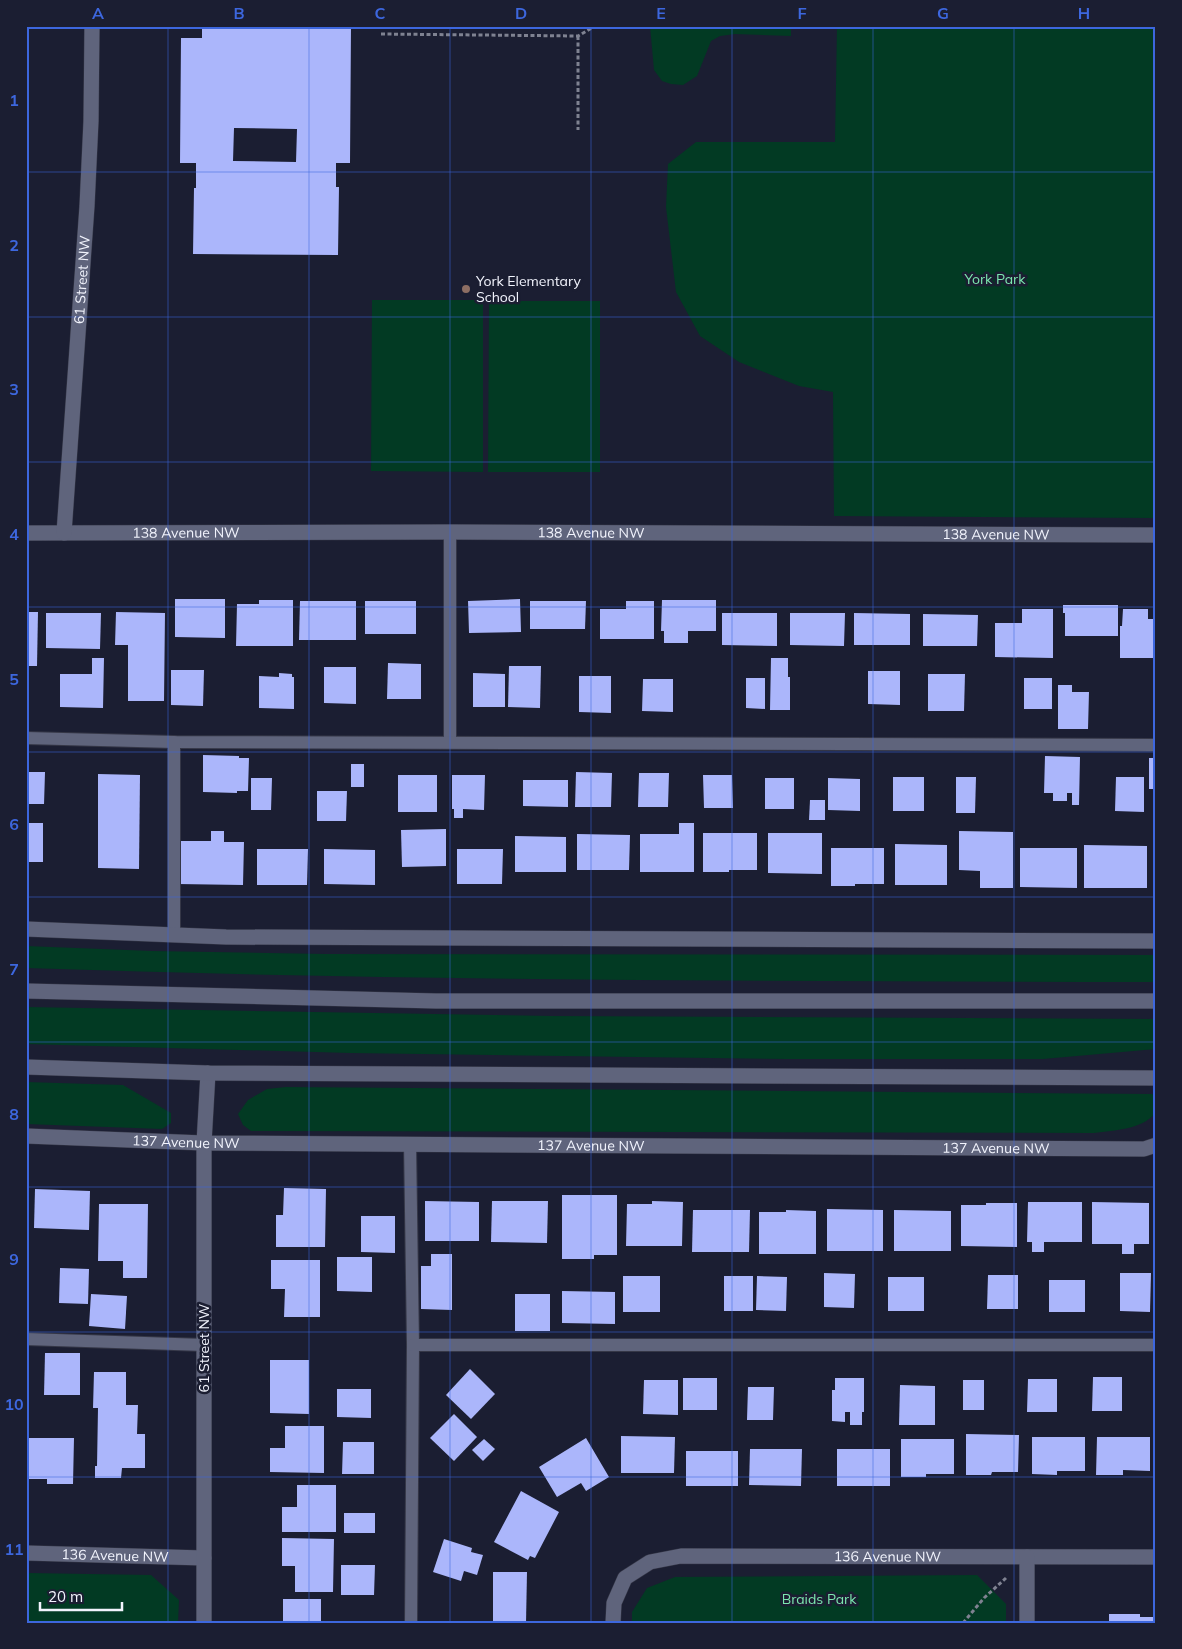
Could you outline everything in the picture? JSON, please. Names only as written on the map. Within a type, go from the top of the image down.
[{"type":"street","name":"61 Street NW","points":[[64,533],[87,206],[91,121],[92,26]]},
{"type":"street","name":"138 Avenue NW","points":[[26,533],[450,532],[1156,535]]},
{"type":"street","points":[[26,929],[226,937],[1156,941]]},
{"type":"street","points":[[26,991],[436,1002],[1156,1002]]},
{"type":"street","points":[[26,1067],[208,1073],[1156,1078]]},
{"type":"street","name":"61 Street NW","points":[[204,1623],[204,1143],[208,1073]]},
{"type":"street","name":"137 Avenue NW","points":[[26,1136],[204,1143],[1134,1149],[1144,1149],[1156,1145]]},
{"type":"street","name":"136 Avenue NW","points":[[26,1553],[204,1558]]},
{"type":"street","name":"136 Avenue NW","points":[[613,1623],[614,1603],[625,1578],[650,1562],[681,1556],[1156,1557]]},
{"type":"street","points":[[1027,1623],[1028,1557]]},
{"type":"lane","points":[[450,532],[450,742]]},
{"type":"lane","points":[[26,738],[174,742],[1156,745]]},
{"type":"lane","points":[[174,742],[174,935]]},
{"type":"lane","points":[[410,1144],[413,1345],[411,1623]]},
{"type":"lane","points":[[26,1339],[204,1345]]},
{"type":"lane","points":[[413,1345],[1156,1345]]},
{"type":"path","points":[[381,34],[578,36],[595,26]]},
{"type":"path","points":[[578,36],[578,130]]},
{"type":"path","points":[[963,1623],[984,1598],[1028,1557]]},
{"type":"green space","points":[[650,26],[791,26],[791,36],[735,34],[720,36],[711,41],[697,76],[683,85],[662,81],[654,70]]},
{"type":"green space","name":"York Park","points":[[837,26],[1156,26],[1156,518],[834,516],[833,392],[799,386],[739,362],[700,336],[676,292],[666,207],[668,164],[696,142],[835,142]]},
{"type":"green space","points":[[372,300],[483,300],[483,472],[371,471]]},
{"type":"green space","points":[[489,301],[600,301],[600,472],[488,472]]},
{"type":"green space","points":[[26,946],[152,951],[326,954],[1156,955],[1156,982],[450,978],[26,968]]},
{"type":"green space","points":[[26,1007],[552,1016],[1156,1019],[1156,1049],[1043,1059],[788,1059],[350,1053],[26,1044]]},
{"type":"green space","points":[[26,1082],[123,1085],[171,1113],[171,1123],[162,1129],[26,1124]]},
{"type":"green space","points":[[286,1087],[1152,1094],[1156,1096],[1156,1113],[1150,1119],[1135,1126],[1094,1133],[251,1131],[243,1125],[238,1114],[248,1100],[267,1089]]},
{"type":"green space","points":[[26,1573],[151,1575],[179,1600],[178,1623],[26,1623]]},
{"type":"green space","name":"Braids Park","points":[[977,1575],[1006,1604],[1006,1623],[632,1623],[632,1612],[647,1588],[675,1577]]},
{"type":"building","points":[[202,26],[351,26],[350,163],[336,163],[336,187],[339,187],[338,255],[193,254],[196,163],[180,163],[181,38],[202,38]],"holes":[[[234,128],[297,129],[296,162],[233,161]]]},
{"type":"building","points":[[175,599],[225,599],[225,638],[175,637]]},
{"type":"building","points":[[520,599],[521,632],[469,633],[468,601]]},
{"type":"building","points":[[259,600],[293,600],[293,646],[236,646],[237,604],[259,604]]},
{"type":"building","points":[[662,600],[716,600],[716,631],[688,631],[688,643],[664,643],[664,631],[661,631]]},
{"type":"building","points":[[300,601],[356,601],[356,640],[299,640]]},
{"type":"building","points":[[365,601],[416,601],[416,634],[365,634]]},
{"type":"building","points":[[530,601],[586,601],[585,629],[530,629]]},
{"type":"building","points":[[626,601],[654,601],[654,639],[600,639],[600,609],[626,609]]},
{"type":"building","points":[[1063,605],[1118,605],[1118,636],[1065,636]]},
{"type":"building","points":[[1022,609],[1053,609],[1053,658],[995,657],[995,623],[1022,623]]},
{"type":"building","points":[[1123,609],[1148,609],[1148,619],[1156,619],[1156,658],[1120,658],[1120,626],[1122,626]]},
{"type":"building","points":[[26,612],[38,612],[37,666],[26,666]]},
{"type":"building","points":[[116,612],[165,613],[164,701],[128,701],[128,645],[115,645]]},
{"type":"building","points":[[46,613],[101,613],[100,649],[46,648]]},
{"type":"building","points":[[722,613],[777,613],[777,646],[722,645]]},
{"type":"building","points":[[790,613],[845,613],[844,646],[790,645]]},
{"type":"building","points":[[854,613],[910,614],[910,645],[854,645]]},
{"type":"building","points":[[923,614],[978,615],[977,646],[923,646]]},
{"type":"building","points":[[92,658],[104,658],[103,708],[60,707],[60,674],[92,674]]},
{"type":"building","points":[[771,658],[788,658],[790,710],[770,710]]},
{"type":"building","points":[[388,663],[421,664],[421,699],[387,699]]},
{"type":"building","points":[[509,666],[541,666],[540,708],[508,707]]},
{"type":"building","points":[[324,667],[356,667],[356,704],[324,703]]},
{"type":"building","points":[[171,670],[204,670],[203,706],[171,705]]},
{"type":"building","points":[[868,671],[900,671],[900,705],[868,704]]},
{"type":"building","points":[[279,673],[292,674],[292,677],[294,677],[294,709],[259,708],[259,676],[279,677]]},
{"type":"building","points":[[473,673],[505,674],[505,707],[473,707]]},
{"type":"building","points":[[928,674],[965,674],[964,711],[928,711]]},
{"type":"building","points":[[579,676],[611,676],[611,713],[579,712]]},
{"type":"building","points":[[746,678],[765,678],[765,709],[746,708]]},
{"type":"building","points":[[1024,678],[1052,678],[1052,709],[1024,709]]},
{"type":"building","points":[[643,679],[673,679],[673,712],[642,711]]},
{"type":"building","points":[[1058,685],[1072,685],[1072,692],[1089,692],[1088,729],[1058,729]]},
{"type":"building","points":[[1153,697],[1156,697],[1156,727],[1153,727]]},
{"type":"building","points":[[203,755],[249,758],[248,791],[237,791],[237,793],[203,792]]},
{"type":"building","points":[[1045,756],[1080,757],[1079,805],[1072,805],[1072,793],[1067,793],[1067,801],[1053,801],[1053,793],[1044,793]]},
{"type":"building","points":[[1149,758],[1156,758],[1156,789],[1149,789]]},
{"type":"building","points":[[351,764],[364,764],[364,787],[351,787]]},
{"type":"building","points":[[26,772],[45,772],[44,804],[26,804]]},
{"type":"building","points":[[576,772],[612,773],[611,807],[575,807]]},
{"type":"building","points":[[639,773],[669,773],[668,807],[638,807]]},
{"type":"building","points":[[98,774],[140,775],[139,869],[98,868]]},
{"type":"building","points":[[398,775],[437,775],[437,812],[398,812]]},
{"type":"building","points":[[452,775],[485,775],[484,810],[463,809],[463,818],[454,818],[454,809],[452,809]]},
{"type":"building","points":[[703,775],[732,775],[733,808],[704,808]]},
{"type":"building","points":[[893,777],[924,777],[924,811],[893,811]]},
{"type":"building","points":[[956,777],[976,777],[975,813],[956,813]]},
{"type":"building","points":[[1116,777],[1144,777],[1144,812],[1115,811]]},
{"type":"building","points":[[251,778],[272,778],[271,810],[251,810]]},
{"type":"building","points":[[765,778],[794,778],[794,809],[765,809]]},
{"type":"building","points":[[828,778],[860,779],[860,811],[828,810]]},
{"type":"building","points":[[523,780],[568,780],[568,807],[523,806]]},
{"type":"building","points":[[317,791],[347,791],[346,821],[317,821]]},
{"type":"building","points":[[810,800],[825,800],[825,820],[809,820]]},
{"type":"building","points":[[26,823],[43,823],[43,862],[26,862]]},
{"type":"building","points":[[679,823],[694,823],[694,872],[640,872],[640,834],[679,834]]},
{"type":"building","points":[[446,829],[446,866],[402,867],[401,830]]},
{"type":"building","points":[[211,831],[224,831],[224,842],[244,842],[243,885],[177,884],[178,841],[211,841]]},
{"type":"building","points":[[959,831],[1013,832],[1013,888],[980,888],[980,871],[959,870]]},
{"type":"building","points":[[703,833],[757,833],[757,870],[703,872]]},
{"type":"building","points":[[768,833],[822,833],[822,874],[768,873]]},
{"type":"building","points":[[577,834],[630,835],[629,870],[577,870]]},
{"type":"building","points":[[515,836],[566,837],[566,872],[515,872]]},
{"type":"building","points":[[895,844],[947,845],[947,885],[895,885]]},
{"type":"building","points":[[1084,845],[1147,846],[1147,888],[1084,888]]},
{"type":"building","points":[[831,848],[884,848],[884,884],[831,886]]},
{"type":"building","points":[[1020,848],[1077,848],[1077,888],[1020,887]]},
{"type":"building","points":[[257,849],[308,849],[307,885],[257,885]]},
{"type":"building","points":[[324,849],[375,850],[375,885],[324,884]]},
{"type":"building","points":[[457,849],[503,849],[502,884],[457,884]]},
{"type":"building","points":[[284,1188],[326,1189],[325,1247],[276,1247],[276,1215],[283,1215]]},
{"type":"building","points":[[35,1189],[90,1191],[89,1230],[34,1228]]},
{"type":"building","points":[[562,1195],[617,1195],[617,1255],[594,1255],[594,1259],[562,1259]]},
{"type":"building","points":[[425,1201],[479,1202],[479,1241],[425,1241]]},
{"type":"building","points":[[492,1201],[548,1201],[547,1243],[491,1242]]},
{"type":"building","points":[[652,1201],[683,1202],[682,1246],[626,1246],[627,1204],[652,1204]]},
{"type":"building","points":[[1028,1202],[1082,1202],[1082,1242],[1044,1242],[1044,1252],[1032,1252],[1032,1242],[1027,1242]]},
{"type":"building","points":[[1092,1202],[1149,1203],[1149,1244],[1134,1244],[1134,1254],[1122,1254],[1122,1244],[1092,1244]]},
{"type":"building","points":[[986,1203],[1017,1203],[1017,1247],[961,1246],[961,1205],[986,1205]]},
{"type":"building","points":[[99,1204],[148,1204],[147,1278],[123,1278],[123,1261],[98,1261]]},
{"type":"building","points":[[827,1209],[883,1210],[883,1251],[827,1251]]},
{"type":"building","points":[[693,1210],[750,1210],[749,1252],[692,1252]]},
{"type":"building","points":[[786,1210],[816,1211],[816,1254],[759,1254],[759,1212],[786,1212]]},
{"type":"building","points":[[894,1210],[951,1211],[951,1251],[894,1251]]},
{"type":"building","points":[[361,1216],[395,1216],[395,1253],[361,1252]]},
{"type":"building","points":[[431,1254],[452,1254],[452,1310],[421,1309],[421,1266],[431,1266]]},
{"type":"building","points":[[337,1257],[372,1257],[372,1292],[337,1291]]},
{"type":"building","points":[[271,1260],[320,1260],[320,1317],[284,1317],[285,1289],[271,1289]]},
{"type":"building","points":[[60,1268],[89,1269],[88,1304],[59,1303]]},
{"type":"building","points":[[824,1273],[855,1274],[854,1308],[824,1307]]},
{"type":"building","points":[[1120,1273],[1151,1273],[1150,1312],[1120,1311]]},
{"type":"building","points":[[988,1275],[1018,1275],[1018,1309],[987,1309]]},
{"type":"building","points":[[623,1276],[660,1276],[660,1312],[623,1312]]},
{"type":"building","points":[[724,1276],[753,1276],[753,1311],[724,1311]]},
{"type":"building","points":[[757,1276],[787,1277],[786,1311],[756,1310]]},
{"type":"building","points":[[888,1277],[924,1277],[924,1311],[888,1311]]},
{"type":"building","points":[[1049,1280],[1085,1280],[1085,1312],[1049,1312]]},
{"type":"building","points":[[562,1291],[615,1292],[615,1324],[562,1323]]},
{"type":"building","points":[[91,1294],[127,1296],[125,1329],[89,1326]]},
{"type":"building","points":[[515,1294],[550,1294],[550,1331],[515,1331]]},
{"type":"building","points":[[45,1353],[80,1353],[80,1395],[44,1395]]},
{"type":"building","points":[[270,1360],[309,1360],[309,1414],[270,1413]]},
{"type":"building","points":[[470,1369],[495,1394],[471,1419],[446,1395]]},
{"type":"building","points":[[94,1372],[126,1372],[126,1405],[138,1405],[137,1434],[145,1434],[145,1468],[122,1468],[121,1478],[95,1478],[98,1408],[93,1408]]},
{"type":"building","points":[[1093,1377],[1122,1377],[1122,1411],[1092,1411]]},
{"type":"building","points":[[683,1378],[717,1378],[717,1410],[683,1410]]},
{"type":"building","points":[[835,1378],[864,1378],[862,1425],[850,1425],[850,1412],[845,1412],[845,1422],[832,1421],[832,1390],[835,1390]]},
{"type":"building","points":[[1028,1379],[1057,1379],[1057,1412],[1027,1412]]},
{"type":"building","points":[[644,1380],[678,1380],[678,1415],[643,1414]]},
{"type":"building","points":[[963,1380],[984,1380],[984,1410],[963,1410]]},
{"type":"building","points":[[900,1385],[935,1386],[935,1425],[899,1425]]},
{"type":"building","points":[[748,1387],[774,1387],[773,1420],[747,1420]]},
{"type":"building","points":[[337,1389],[371,1389],[371,1418],[337,1417]]},
{"type":"building","points":[[454,1414],[477,1437],[454,1461],[430,1438]]},
{"type":"building","points":[[285,1426],[324,1426],[324,1473],[270,1472],[270,1448],[285,1448]]},
{"type":"building","points":[[966,1434],[1019,1435],[1018,1472],[966,1475]]},
{"type":"building","points":[[621,1436],[675,1437],[674,1473],[621,1473]]},
{"type":"building","points":[[1032,1437],[1085,1437],[1085,1471],[1057,1471],[1057,1475],[1032,1474]]},
{"type":"building","points":[[1097,1437],[1150,1437],[1150,1471],[1123,1470],[1123,1475],[1096,1475]]},
{"type":"building","points":[[26,1438],[74,1438],[73,1484],[47,1484],[47,1479],[26,1479]]},
{"type":"building","points":[[586,1438],[609,1477],[586,1491],[581,1483],[557,1497],[539,1467]]},
{"type":"building","points":[[484,1439],[495,1449],[483,1461],[472,1450]]},
{"type":"building","points":[[901,1439],[954,1439],[954,1474],[926,1474],[926,1477],[901,1477]]},
{"type":"building","points":[[343,1442],[374,1442],[374,1474],[342,1474]]},
{"type":"building","points":[[750,1449],[802,1449],[801,1486],[749,1485]]},
{"type":"building","points":[[837,1449],[890,1449],[890,1486],[837,1486]]},
{"type":"building","points":[[686,1451],[738,1451],[738,1486],[686,1486]]},
{"type":"building","points":[[297,1485],[336,1485],[336,1532],[282,1532],[282,1507],[297,1507]]},
{"type":"building","points":[[521,1491],[559,1512],[535,1558],[530,1556],[528,1560],[494,1542]]},
{"type":"building","points":[[344,1513],[375,1513],[375,1533],[344,1533]]},
{"type":"building","points":[[282,1538],[334,1539],[333,1592],[295,1592],[295,1566],[282,1566]]},
{"type":"building","points":[[444,1539],[472,1548],[471,1552],[483,1555],[477,1575],[464,1571],[461,1581],[433,1572]]},
{"type":"building","points":[[341,1565],[375,1565],[374,1595],[341,1595]]},
{"type":"building","points":[[493,1572],[527,1572],[526,1623],[493,1623]]},
{"type":"building","points":[[283,1599],[321,1599],[321,1623],[283,1623]]},
{"type":"building","points":[[1109,1614],[1140,1614],[1140,1617],[1156,1617],[1156,1623],[1109,1623]]},
{"type":"place","name":"York Elementary School","points":[[466,289]]}]
